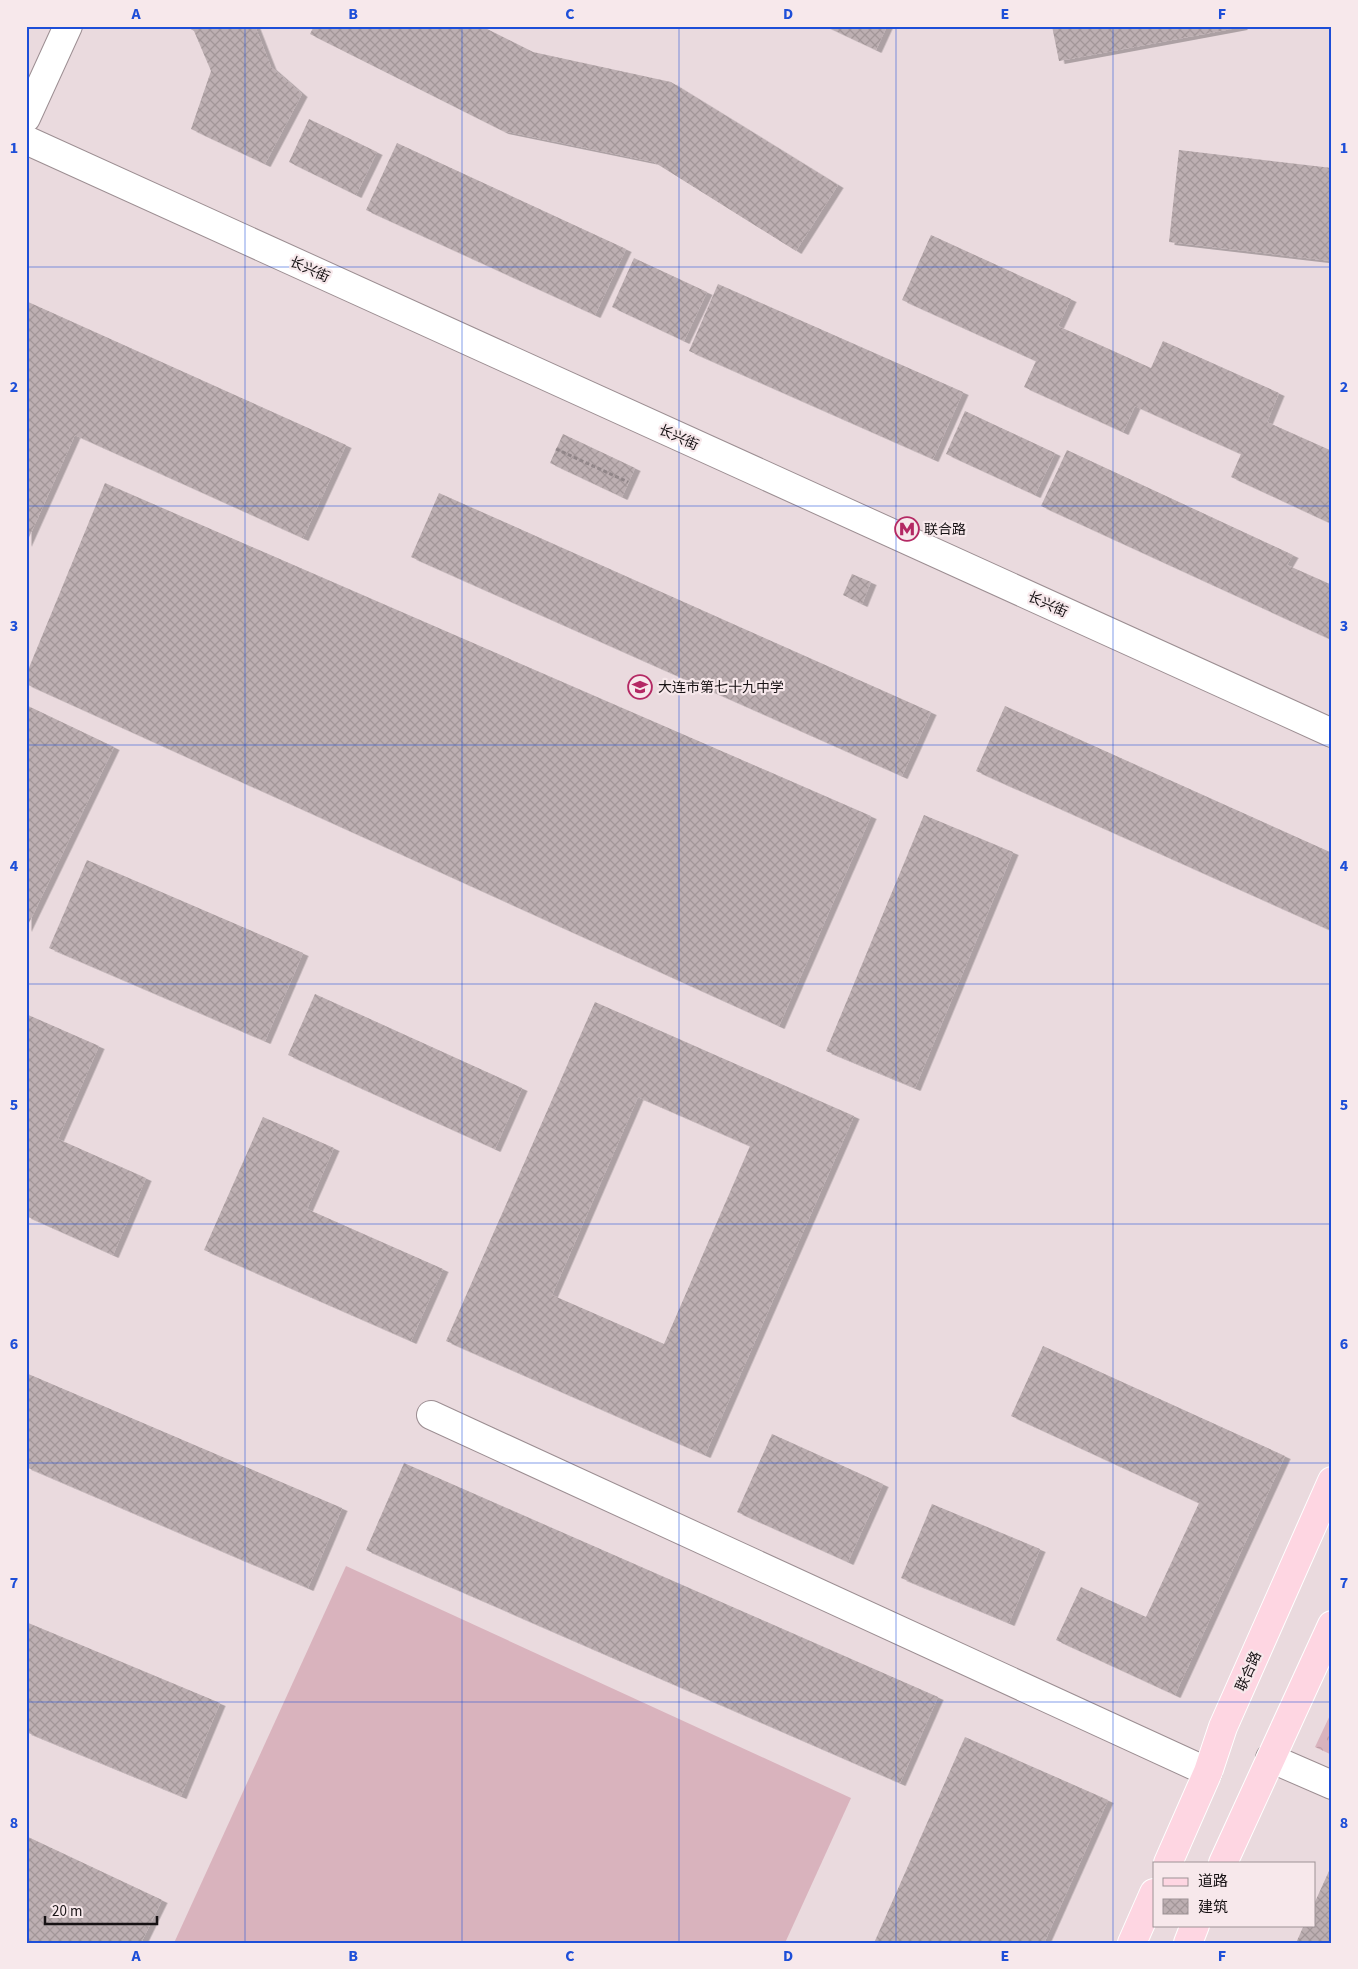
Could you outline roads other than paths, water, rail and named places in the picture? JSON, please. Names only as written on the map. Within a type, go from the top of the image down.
[{"type":"main road","name":"联合路","points":[[1168,1862],[1208,1772],[1223,1727],[1332,1481]]},
{"type":"main road","points":[[1224,1862],[1332,1625]]},
{"type":"main road","points":[[1132,1943],[1153,1895]]},
{"type":"main road","points":[[1188,1943],[1196,1926]]},
{"type":"street","points":[[26,118],[68,26]]},
{"type":"street","name":"长兴街","points":[[26,140],[1332,733]]},
{"type":"street","points":[[431,1415],[1208,1772]]},
{"type":"street","points":[[1270,1758],[1332,1785]]},
{"type":"place","name":"联合路","points":[[907,529]]},
{"type":"place","name":"大连市第七十九中学","points":[[640,687]]}]
